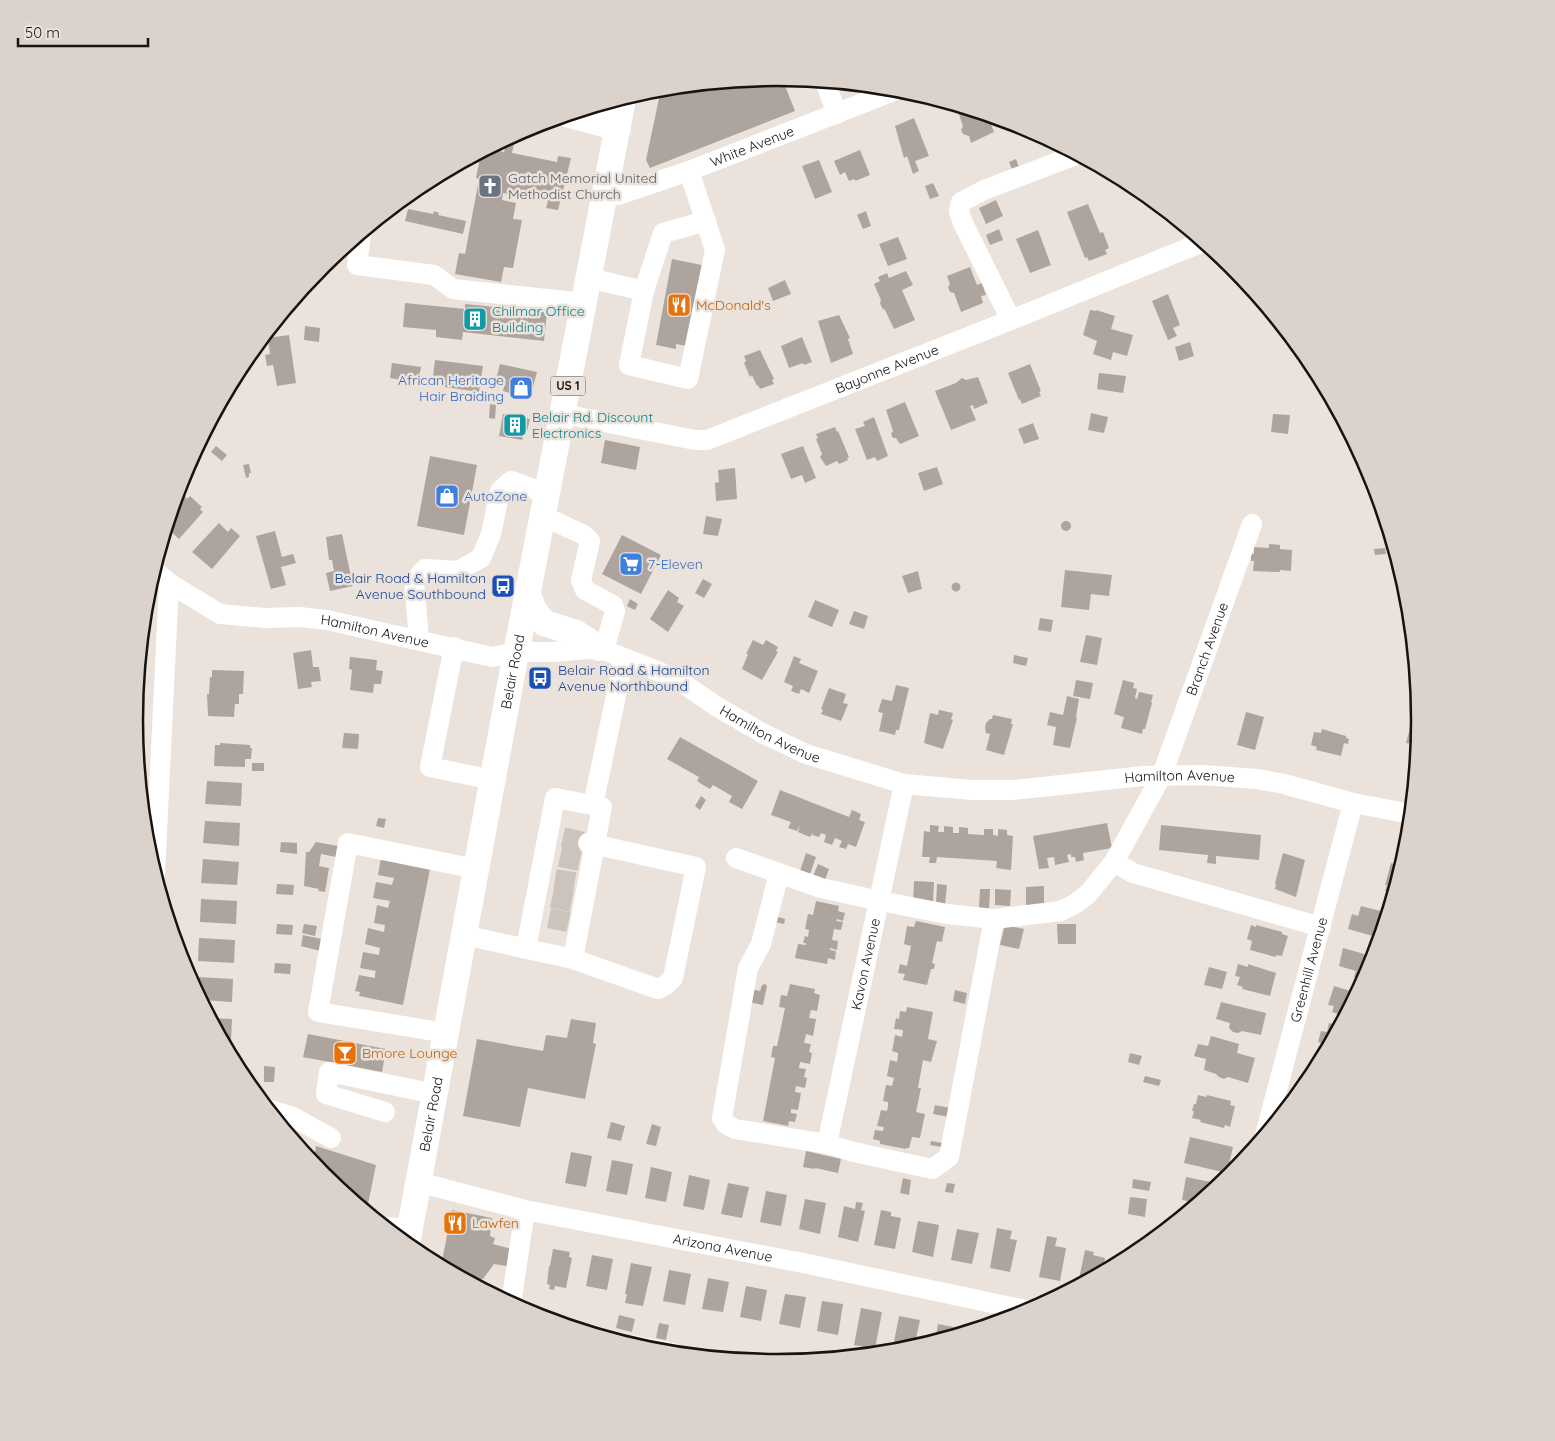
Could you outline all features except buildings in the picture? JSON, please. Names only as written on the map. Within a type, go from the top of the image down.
[{"type":"main road","name":"Belair Road","points":[[402,1231],[418,1182],[517,652],[622,106]]},
{"type":"main road","points":[[581,118],[618,128]]},
{"type":"main road","points":[[528,595],[534,610],[544,623],[576,632],[602,649]]},
{"type":"street","points":[[828,89],[837,114]]},
{"type":"street","name":"White Avenue","points":[[605,192],[618,195],[690,171],[884,96]]},
{"type":"street","points":[[1011,320],[962,221],[959,211],[961,202],[984,190],[1069,158]]},
{"type":"street","points":[[690,171],[706,221],[715,250],[688,380],[629,365],[644,291],[663,232],[706,221]]},
{"type":"street","points":[[360,243],[357,265],[434,275],[453,289],[584,303]]},
{"type":"street","name":"Bayonne Avenue","points":[[563,414],[695,440],[707,440],[1197,245]]},
{"type":"street","points":[[589,278],[644,291]]},
{"type":"street","points":[[419,640],[414,580],[424,569],[458,571],[481,558],[491,534],[500,491],[511,482],[545,505],[590,541],[581,580],[585,590],[613,605],[615,611],[602,649]]},
{"type":"street","name":"Branch Avenue","points":[[736,858],[821,888],[947,914],[994,919],[1062,911],[1075,904],[1088,894],[1114,862],[1162,776],[1252,524]]},
{"type":"street","points":[[155,842],[162,577]]},
{"type":"street","name":"Hamilton Avenue","points":[[162,577],[220,614],[327,620],[492,657],[517,652],[602,649],[660,672],[685,685],[716,706],[764,734],[806,754],[904,784],[972,790],[1014,790],[1100,780],[1202,775],[1284,784],[1353,803],[1405,813]]},
{"type":"street","points":[[454,648],[430,767],[493,780]]},
{"type":"street","points":[[593,806],[624,658]]},
{"type":"street","name":"Kavon Avenue","points":[[827,1144],[904,784]]},
{"type":"street","points":[[526,948],[540,916],[556,835],[554,798],[602,807],[589,853],[576,924],[573,959]]},
{"type":"street","name":"Greenhill Avenue","points":[[1269,1122],[1353,803]]},
{"type":"street","points":[[446,1033],[318,1012],[348,843],[476,869]]},
{"type":"street","points":[[464,935],[573,959],[658,989],[666,985],[673,978],[696,867],[589,853]]},
{"type":"street","points":[[1114,862],[1133,873],[1321,927]]},
{"type":"street","points":[[779,873],[761,944],[748,968],[722,1118],[726,1124],[735,1129],[827,1144],[854,1152],[932,1169],[949,1157],[994,919]]},
{"type":"street","points":[[385,1112],[326,1094],[330,1072],[393,1077],[434,1094]]},
{"type":"street","points":[[279,1112],[291,1116],[331,1138]]},
{"type":"street","name":"Arizona Avenue","points":[[418,1182],[525,1210],[803,1263],[1011,1310]]},
{"type":"street","points":[[512,1296],[525,1210]]},
{"type":"tunnel","points":[[563,837],[588,843]]},
{"type":"tunnel","points":[[560,857],[584,862]]},
{"type":"tunnel","points":[[555,879],[580,883]]},
{"type":"tunnel","points":[[552,898],[576,903]]},
{"type":"tunnel","points":[[549,918],[572,923]]},
{"type":"place","name":"Gatch Memorial United Methodist Church","points":[[490,186]]},
{"type":"place","name":"McDonald's","points":[[679,305]]},
{"type":"place","name":"Chilmar Office Building","points":[[475,319]]},
{"type":"place","name":"African Heritage Hair Braiding","points":[[521,388]]},
{"type":"place","name":"Belair Rd. Discount Electronics","points":[[515,425]]},
{"type":"place","name":"AutoZone","points":[[447,496]]},
{"type":"place","name":"7-Eleven","points":[[631,564]]},
{"type":"place","name":"Belair Road & Hamilton Avenue Southbound","points":[[503,586]]},
{"type":"place","name":"Belair Road & Hamilton Avenue Northbound","points":[[540,678]]},
{"type":"place","name":"Bmore Lounge","points":[[345,1053]]},
{"type":"place","name":"Lawfen","points":[[455,1223]]}]
